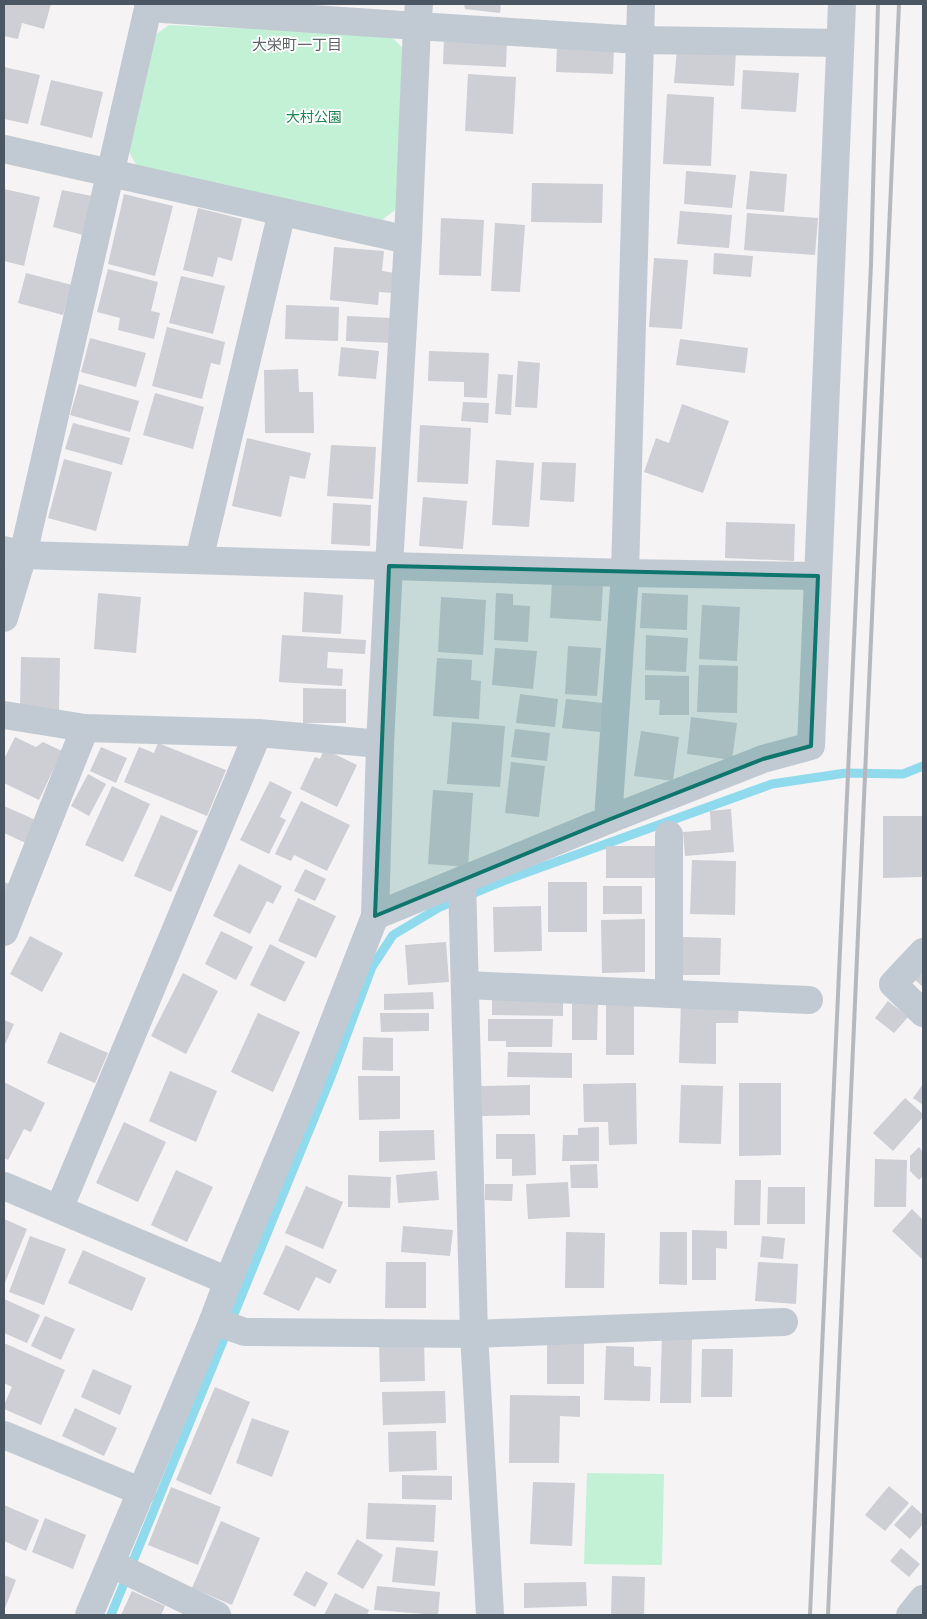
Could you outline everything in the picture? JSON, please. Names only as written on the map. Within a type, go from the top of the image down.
[{"type":"street","points":[[608,820],[626,572],[641,4]]},
{"type":"street","points":[[375,916],[608,820],[763,759],[810,746],[842,4]]},
{"type":"street","points":[[4,618],[14,552],[110,172],[149,6],[418,15],[639,40],[840,43]]},
{"type":"street","points":[[89,1615],[213,1321],[228,1280],[307,1091],[375,916],[388,566],[408,240],[418,15]]},
{"type":"street","points":[[4,149],[408,240]]},
{"type":"street","points":[[199,560],[282,212]]},
{"type":"street","points":[[14,552],[388,566],[818,576]]},
{"type":"street","points":[[4,715],[85,728],[258,733],[380,744]]},
{"type":"street","points":[[4,932],[85,728]]},
{"type":"street","points":[[59,1209],[258,733]]},
{"type":"street","points":[[669,994],[670,835]]},
{"type":"street","points":[[462,880],[474,1334],[490,1615]]},
{"type":"street","points":[[923,952],[893,984],[923,1013]]},
{"type":"street","points":[[465,985],[809,1000]]},
{"type":"street","points":[[4,1186],[228,1280]]},
{"type":"street","points":[[213,1321],[244,1332],[474,1334],[784,1322]]},
{"type":"street","points":[[4,1435],[142,1492]]},
{"type":"street","points":[[112,1564],[217,1615]]},
{"type":"street","points":[[910,1615],[923,1599]]},
{"type":"highlighted area","points":[[389,566],[818,576],[811,746],[763,759],[608,820],[375,916]]},
{"type":"green space","name":"大村公園","points":[[169,25],[389,35],[404,49],[395,210],[382,220],[136,165],[127,148],[152,37]]},
{"type":"green space","points":[[587,1473],[664,1474],[662,1565],[584,1564]]},
{"type":"building","points":[[4,4],[51,4],[44,29],[22,23],[18,39],[4,36]]},
{"type":"building","points":[[464,4],[501,4],[500,13],[465,9]]},
{"type":"building","points":[[444,38],[507,41],[506,67],[443,64]]},
{"type":"building","points":[[557,45],[614,47],[613,74],[556,72]]},
{"type":"building","points":[[677,48],[736,52],[734,86],[674,83]]},
{"type":"building","points":[[4,67],[40,75],[28,124],[4,119]]},
{"type":"building","points":[[743,70],[799,73],[796,112],[741,109]]},
{"type":"building","points":[[468,74],[516,77],[513,134],[465,131]]},
{"type":"building","points":[[51,80],[103,92],[92,138],[40,125]]},
{"type":"building","points":[[667,94],[714,97],[711,166],[663,164]]},
{"type":"building","points":[[686,171],[736,175],[732,208],[684,204]]},
{"type":"building","points":[[750,171],[787,174],[784,212],[746,209]]},
{"type":"building","points":[[532,183],[603,184],[602,223],[531,222]]},
{"type":"building","points":[[4,189],[40,197],[24,266],[4,261]]},
{"type":"building","points":[[62,190],[92,196],[83,235],[53,227]]},
{"type":"building","points":[[124,194],[173,206],[155,276],[108,264]]},
{"type":"building","points":[[198,208],[242,219],[232,261],[218,257],[213,277],[183,270]]},
{"type":"building","points":[[680,211],[732,215],[729,248],[677,244]]},
{"type":"building","points":[[747,213],[818,218],[815,255],[744,250]]},
{"type":"building","points":[[441,218],[484,220],[481,276],[439,275]]},
{"type":"building","points":[[495,223],[525,225],[520,292],[491,291]]},
{"type":"building","points":[[334,247],[384,251],[382,271],[395,273],[394,293],[379,292],[378,305],[330,300]]},
{"type":"building","points":[[714,253],[753,256],[751,277],[713,274]]},
{"type":"building","points":[[654,258],[688,260],[682,329],[649,327]]},
{"type":"building","points":[[108,269],[158,282],[151,311],[160,313],[154,339],[118,330],[120,318],[97,312]]},
{"type":"building","points":[[26,273],[72,285],[63,315],[18,303]]},
{"type":"building","points":[[181,276],[225,286],[213,334],[169,323]]},
{"type":"building","points":[[286,305],[339,307],[338,341],[285,339]]},
{"type":"building","points":[[347,316],[393,318],[392,343],[346,341]]},
{"type":"building","points":[[167,327],[225,342],[220,365],[211,363],[202,399],[152,386]]},
{"type":"building","points":[[90,338],[146,353],[136,387],[81,372]]},
{"type":"building","points":[[680,339],[748,348],[745,373],[676,365]]},
{"type":"building","points":[[341,347],[379,351],[376,379],[338,376]]},
{"type":"building","points":[[429,351],[489,353],[487,398],[464,397],[464,382],[428,381]]},
{"type":"building","points":[[518,361],[540,363],[537,408],[515,407]]},
{"type":"building","points":[[298,369],[299,392],[313,392],[314,433],[265,433],[264,370]]},
{"type":"building","points":[[498,374],[513,375],[511,415],[495,414]]},
{"type":"building","points":[[79,384],[139,401],[130,432],[70,415]]},
{"type":"building","points":[[155,393],[204,407],[193,449],[143,435]]},
{"type":"building","points":[[463,402],[489,403],[488,423],[461,421]]},
{"type":"building","points":[[682,404],[729,421],[703,493],[644,472],[656,438],[669,443]]},
{"type":"building","points":[[73,423],[130,438],[122,465],[65,449]]},
{"type":"building","points":[[420,425],[471,428],[468,484],[417,482]]},
{"type":"building","points":[[247,438],[311,453],[305,479],[290,476],[281,517],[232,506]]},
{"type":"building","points":[[331,445],[376,447],[373,499],[327,496]]},
{"type":"building","points":[[64,459],[112,472],[96,531],[48,518]]},
{"type":"building","points":[[496,460],[534,463],[529,527],[492,525]]},
{"type":"building","points":[[542,462],[576,463],[574,502],[540,500]]},
{"type":"building","points":[[423,497],[467,501],[463,549],[419,546]]},
{"type":"building","points":[[333,503],[371,505],[370,546],[331,544]]},
{"type":"building","points":[[726,522],[795,524],[794,561],[725,558]]},
{"type":"building","points":[[552,581],[603,584],[601,621],[550,618]]},
{"type":"building","points":[[304,592],[343,595],[341,634],[302,632]]},
{"type":"building","points":[[98,593],[141,597],[136,653],[94,649]]},
{"type":"building","points":[[496,593],[513,594],[513,605],[530,606],[528,642],[494,640]]},
{"type":"building","points":[[642,593],[688,595],[687,630],[640,628]]},
{"type":"building","points":[[441,597],[486,600],[483,655],[438,652]]},
{"type":"building","points":[[702,605],[740,607],[737,661],[699,659]]},
{"type":"building","points":[[282,635],[366,640],[365,654],[328,652],[327,668],[343,669],[342,686],[279,682]]},
{"type":"building","points":[[646,635],[688,638],[686,672],[645,670]]},
{"type":"building","points":[[568,646],[601,648],[597,696],[565,694]]},
{"type":"building","points":[[495,648],[537,651],[533,689],[492,685]]},
{"type":"building","points":[[21,657],[60,658],[59,710],[20,709]]},
{"type":"building","points":[[437,658],[472,660],[471,680],[481,681],[479,719],[433,716]]},
{"type":"building","points":[[699,665],[738,666],[737,713],[697,712]]},
{"type":"building","points":[[645,675],[689,676],[689,715],[659,715],[660,700],[645,700]]},
{"type":"building","points":[[303,688],[346,689],[346,723],[303,723]]},
{"type":"building","points":[[520,694],[558,699],[555,727],[516,723]]},
{"type":"building","points":[[566,699],[603,703],[600,732],[562,728]]},
{"type":"building","points":[[691,717],[737,723],[732,760],[687,754]]},
{"type":"building","points":[[452,722],[505,726],[500,787],[447,784]]},
{"type":"building","points":[[515,729],[550,733],[547,761],[511,757]]},
{"type":"building","points":[[641,731],[679,737],[673,781],[634,776]]},
{"type":"building","points":[[15,737],[36,747],[43,742],[62,751],[39,800],[4,783],[4,759]]},
{"type":"building","points":[[158,743],[226,770],[207,816],[124,782],[139,747],[154,753]]},
{"type":"building","points":[[101,747],[127,758],[116,783],[90,771]]},
{"type":"building","points":[[324,749],[357,765],[337,807],[300,789],[315,757],[320,759]]},
{"type":"building","points":[[511,762],[545,766],[539,817],[505,813]]},
{"type":"building","points":[[88,774],[106,784],[89,816],[71,806]]},
{"type":"building","points":[[270,781],[292,792],[280,817],[286,820],[269,854],[240,840]]},
{"type":"building","points":[[112,786],[150,804],[123,862],[85,845]]},
{"type":"building","points":[[433,790],[473,793],[468,867],[428,864]]},
{"type":"building","points":[[301,801],[350,825],[327,871],[294,855],[291,861],[275,854]]},
{"type":"building","points":[[4,806],[38,821],[28,844],[4,833]]},
{"type":"building","points":[[731,809],[734,852],[685,856],[683,832],[711,830],[710,811]]},
{"type":"building","points":[[161,815],[198,831],[171,892],[134,876]]},
{"type":"building","points":[[883,816],[923,816],[923,877],[883,878]]},
{"type":"building","points":[[606,846],[656,846],[656,878],[606,878]]},
{"type":"building","points":[[692,860],[736,861],[735,915],[690,914]]},
{"type":"building","points":[[239,864],[282,886],[273,904],[267,901],[250,934],[213,916]]},
{"type":"building","points":[[305,869],[326,879],[315,901],[294,891]]},
{"type":"building","points":[[4,882],[10,884],[4,898]]},
{"type":"building","points":[[548,882],[587,882],[587,932],[548,932]]},
{"type":"building","points":[[603,886],[642,886],[642,914],[603,914]]},
{"type":"building","points":[[298,898],[336,916],[316,958],[278,941]]},
{"type":"building","points":[[541,906],[542,951],[494,952],[493,907]]},
{"type":"building","points":[[645,919],[645,972],[602,973],[601,920]]},
{"type":"building","points":[[221,931],[253,947],[236,980],[205,964]]},
{"type":"building","points":[[30,936],[63,953],[42,992],[10,974]]},
{"type":"building","points":[[683,937],[721,938],[720,975],[683,975]]},
{"type":"building","points":[[446,942],[449,982],[408,985],[405,945]]},
{"type":"building","points":[[270,944],[305,962],[285,1002],[250,985]]},
{"type":"building","points":[[923,967],[923,987],[913,978]]},
{"type":"building","points":[[183,973],[218,991],[186,1054],[151,1036]]},
{"type":"building","points":[[433,992],[434,1009],[384,1010],[384,994]]},
{"type":"building","points":[[492,995],[563,996],[563,1016],[492,1015]]},
{"type":"building","points":[[606,998],[634,998],[634,1055],[606,1055]]},
{"type":"building","points":[[572,1000],[598,1001],[597,1040],[572,1040]]},
{"type":"building","points":[[888,1001],[908,1017],[894,1033],[875,1018]]},
{"type":"building","points":[[681,1002],[739,1003],[738,1023],[716,1023],[716,1064],[679,1063]]},
{"type":"building","points":[[258,1013],[300,1032],[273,1092],[231,1072]]},
{"type":"building","points":[[380,1013],[429,1013],[429,1031],[381,1032]]},
{"type":"building","points":[[488,1019],[553,1019],[552,1047],[506,1047],[506,1041],[488,1041]]},
{"type":"building","points":[[4,1020],[14,1024],[4,1047]]},
{"type":"building","points":[[60,1032],[108,1053],[95,1083],[47,1063]]},
{"type":"building","points":[[363,1037],[393,1038],[393,1071],[362,1070]]},
{"type":"building","points":[[508,1052],[572,1053],[572,1078],[507,1077]]},
{"type":"building","points":[[170,1071],[217,1091],[196,1142],[149,1121]]},
{"type":"building","points":[[358,1076],[400,1076],[400,1119],[359,1120]]},
{"type":"building","points":[[4,1082],[45,1103],[31,1132],[24,1129],[8,1160],[4,1158]]},
{"type":"building","points":[[636,1083],[637,1144],[609,1145],[608,1122],[584,1122],[583,1084]]},
{"type":"building","points":[[739,1083],[781,1083],[781,1155],[739,1156]]},
{"type":"building","points":[[923,1084],[923,1105],[913,1098]]},
{"type":"building","points":[[530,1085],[530,1115],[482,1116],[481,1086]]},
{"type":"building","points":[[681,1085],[723,1086],[721,1144],[679,1143]]},
{"type":"building","points":[[905,1098],[923,1114],[923,1117],[893,1151],[873,1133]]},
{"type":"building","points":[[124,1122],[166,1142],[138,1202],[96,1183]]},
{"type":"building","points":[[599,1127],[599,1161],[562,1161],[563,1135],[578,1135],[578,1128]]},
{"type":"building","points":[[434,1130],[435,1160],[379,1162],[379,1131]]},
{"type":"building","points":[[496,1134],[535,1134],[536,1175],[512,1176],[512,1159],[496,1159]]},
{"type":"building","points":[[919,1147],[923,1152],[923,1176],[919,1180],[910,1171],[910,1156]]},
{"type":"building","points":[[875,1159],[907,1160],[906,1207],[874,1207]]},
{"type":"building","points":[[597,1164],[598,1188],[571,1188],[570,1165]]},
{"type":"building","points":[[176,1170],[213,1187],[187,1242],[151,1225]]},
{"type":"building","points":[[437,1171],[439,1200],[398,1203],[396,1175]]},
{"type":"building","points":[[348,1175],[391,1177],[390,1208],[348,1207]]},
{"type":"building","points":[[735,1180],[761,1180],[760,1225],[734,1225]]},
{"type":"building","points":[[568,1182],[570,1217],[528,1219],[526,1184]]},
{"type":"building","points":[[485,1184],[513,1184],[512,1201],[485,1200]]},
{"type":"building","points":[[306,1186],[343,1202],[323,1249],[285,1233]]},
{"type":"building","points":[[768,1187],[805,1187],[805,1224],[767,1224]]},
{"type":"building","points":[[912,1209],[923,1220],[923,1260],[892,1231]]},
{"type":"building","points":[[4,1219],[27,1229],[4,1285]]},
{"type":"building","points":[[403,1226],[453,1230],[450,1256],[401,1252]]},
{"type":"building","points":[[692,1230],[727,1231],[727,1249],[716,1248],[716,1280],[692,1280]]},
{"type":"building","points":[[566,1232],[605,1233],[604,1288],[565,1288]]},
{"type":"building","points":[[660,1232],[687,1232],[687,1285],[659,1284]]},
{"type":"building","points":[[30,1236],[66,1249],[44,1305],[9,1292]]},
{"type":"building","points":[[762,1236],[785,1238],[783,1259],[760,1257]]},
{"type":"building","points":[[286,1245],[337,1270],[330,1284],[316,1277],[299,1311],[263,1294]]},
{"type":"building","points":[[83,1250],[146,1278],[132,1311],[68,1283]]},
{"type":"building","points":[[386,1262],[426,1262],[426,1308],[385,1308]]},
{"type":"building","points":[[758,1262],[798,1264],[796,1304],[755,1301]]},
{"type":"building","points":[[4,1299],[40,1315],[27,1343],[4,1333]]},
{"type":"building","points":[[45,1316],[75,1329],[61,1360],[31,1346]]},
{"type":"building","points":[[662,1334],[692,1334],[691,1403],[660,1403]]},
{"type":"building","points":[[584,1338],[584,1384],[547,1384],[547,1339]]},
{"type":"building","points":[[424,1340],[425,1381],[380,1382],[379,1341]]},
{"type":"building","points":[[4,1343],[65,1370],[41,1425],[4,1409],[12,1387],[4,1383]]},
{"type":"building","points":[[606,1346],[634,1347],[634,1366],[651,1367],[650,1401],[604,1400]]},
{"type":"building","points":[[702,1349],[733,1349],[732,1397],[701,1397]]},
{"type":"building","points":[[93,1369],[132,1386],[120,1415],[81,1397]]},
{"type":"building","points":[[215,1387],[250,1402],[211,1495],[176,1480]]},
{"type":"building","points":[[445,1391],[446,1423],[383,1425],[382,1392]]},
{"type":"building","points":[[510,1395],[580,1396],[580,1417],[560,1416],[559,1463],[509,1463]]},
{"type":"building","points":[[75,1408],[117,1428],[104,1456],[62,1436]]},
{"type":"building","points":[[252,1418],[289,1431],[272,1477],[236,1463]]},
{"type":"building","points":[[436,1431],[437,1470],[389,1472],[388,1432]]},
{"type":"building","points":[[402,1475],[452,1476],[452,1500],[402,1499]]},
{"type":"building","points":[[533,1482],[575,1483],[572,1546],[530,1544]]},
{"type":"building","points":[[889,1486],[909,1503],[885,1531],[865,1515]]},
{"type":"building","points":[[171,1487],[221,1507],[198,1565],[148,1545]]},
{"type":"building","points":[[368,1503],[436,1505],[434,1542],[366,1539]]},
{"type":"building","points":[[4,1505],[39,1520],[26,1551],[4,1541]]},
{"type":"building","points":[[912,1505],[923,1515],[923,1524],[910,1539],[894,1525]]},
{"type":"building","points":[[45,1518],[86,1535],[73,1569],[32,1552]]},
{"type":"building","points":[[221,1521],[260,1538],[232,1605],[192,1588]]},
{"type":"building","points":[[357,1539],[383,1555],[363,1589],[337,1574]]},
{"type":"building","points":[[396,1547],[438,1551],[435,1586],[392,1582]]},
{"type":"building","points":[[901,1548],[920,1564],[909,1577],[890,1561]]},
{"type":"building","points":[[306,1571],[328,1583],[315,1607],[293,1595]]},
{"type":"building","points":[[4,1575],[16,1580],[4,1611]]},
{"type":"building","points":[[612,1576],[645,1577],[644,1615],[611,1615]]},
{"type":"building","points":[[586,1582],[587,1606],[524,1608],[524,1583]]},
{"type":"building","points":[[377,1586],[440,1592],[438,1615],[374,1610]]},
{"type":"building","points":[[132,1591],[165,1606],[161,1615],[121,1615]]},
{"type":"building","points":[[335,1593],[369,1610],[367,1615],[324,1615]]},
{"type":"waterway","points":[[111,1615],[331,1077],[372,967],[393,935],[440,907],[503,881],[772,784],[846,773],[903,774],[923,766]]},
{"type":"railway","points":[[810,1615],[871,264],[878,4]]},
{"type":"railway","points":[[828,1615],[899,4]]},
{"type":"district","name":"大栄町一丁目","points":[[297,44]]}]
